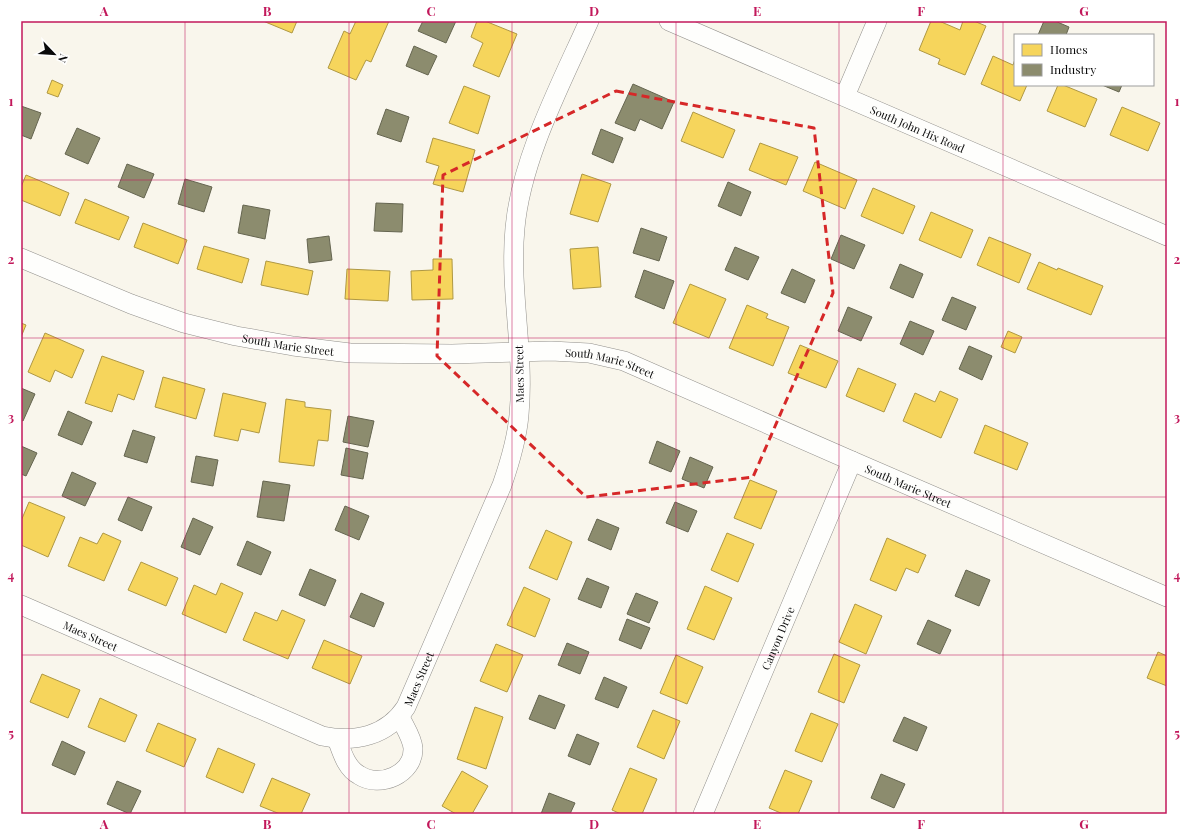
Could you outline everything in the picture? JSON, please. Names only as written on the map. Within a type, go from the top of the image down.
[{"type":"street","name":"Maes Street","points":[[21,606],[322,736],[337,739],[364,737],[376,734],[400,717],[410,700],[502,485],[510,462],[519,415],[518,350],[512,264],[515,226],[520,192],[539,135],[588,21]]},
{"type":"street","name":"South John Hix Road","points":[[669,21],[1167,236]]},
{"type":"street","points":[[844,96],[877,21]]},
{"type":"street","name":"South Marie Street","points":[[21,258],[131,304],[184,322],[243,337],[293,346],[350,352],[452,354],[518,350],[589,353],[624,361],[852,461],[1167,596]]},
{"type":"street","name":"Canyon Drive","points":[[703,814],[852,461]]},
{"type":"street","name":"Maes Street","points":[[337,739],[344,759],[357,775],[369,781],[381,782],[395,776],[404,769],[411,758],[413,748],[410,737],[400,717]]},
{"type":"highlighted area","points":[[616,91],[814,128],[833,293],[753,477],[586,497],[437,356],[443,175]]},
{"type":"building: Homes","points":[[263,21],[297,21],[292,33]]},
{"type":"building: Homes","points":[[356,21],[389,21],[371,62],[366,60],[356,80],[328,68],[344,31],[350,34]]},
{"type":"building: Homes","points":[[477,21],[485,21],[517,34],[499,77],[473,66],[483,43],[471,37]]},
{"type":"building: Homes","points":[[931,21],[939,21],[960,30],[963,21],[974,21],[986,26],[965,75],[938,64],[940,59],[919,50]]},
{"type":"building: Homes","points":[[993,56],[1013,65],[1014,62],[1014,86],[1027,86],[1020,101],[981,84]]},
{"type":"building: Homes","points":[[52,80],[63,85],[58,97],[47,93]]},
{"type":"building: Homes","points":[[464,86],[490,96],[478,134],[449,123]]},
{"type":"building: Homes","points":[[1058,86],[1065,86],[1097,99],[1085,127],[1047,111]]},
{"type":"building: Homes","points":[[1122,107],[1160,123],[1148,151],[1110,135]]},
{"type":"building: Homes","points":[[693,112],[735,130],[723,158],[681,141]]},
{"type":"building: Homes","points":[[433,138],[475,150],[463,192],[433,184],[439,166],[426,162]]},
{"type":"building: Homes","points":[[760,143],[798,157],[786,185],[749,170]]},
{"type":"building: Homes","points":[[815,162],[857,180],[845,209],[803,191]]},
{"type":"building: Homes","points":[[582,174],[611,184],[598,222],[570,214]]},
{"type":"building: Homes","points":[[26,175],[69,193],[60,216],[21,200],[21,187]]},
{"type":"building: Homes","points":[[873,188],[915,206],[903,234],[861,216]]},
{"type":"building: Homes","points":[[85,199],[129,217],[119,240],[75,223]]},
{"type":"building: Homes","points":[[931,212],[973,230],[961,258],[919,240]]},
{"type":"building: Homes","points":[[143,223],[187,240],[178,264],[134,247]]},
{"type":"building: Homes","points":[[989,237],[1031,254],[1019,283],[977,265]]},
{"type":"building: Homes","points":[[204,246],[249,259],[242,283],[197,269]]},
{"type":"building: Homes","points":[[598,247],[601,287],[573,289],[570,249]]},
{"type":"building: Homes","points":[[433,259],[452,259],[453,299],[412,300],[411,271],[433,270]]},
{"type":"building: Homes","points":[[266,261],[313,271],[308,295],[261,285]]},
{"type":"building: Homes","points":[[1039,262],[1103,286],[1091,315],[1027,289]]},
{"type":"building: Homes","points":[[347,269],[390,271],[388,301],[345,299]]},
{"type":"building: Homes","points":[[690,284],[726,299],[709,338],[673,323]]},
{"type":"building: Homes","points":[[747,305],[768,314],[766,318],[789,327],[773,366],[729,348]]},
{"type":"building: Homes","points":[[21,323],[26,325],[21,337]]},
{"type":"building: Homes","points":[[1008,331],[1022,337],[1015,353],[1001,347]]},
{"type":"building: Homes","points":[[45,333],[84,350],[72,378],[55,370],[50,382],[28,372]]},
{"type":"building: Homes","points":[[800,345],[838,361],[826,388],[788,373]]},
{"type":"building: Homes","points":[[102,356],[144,371],[134,400],[118,394],[112,412],[85,403]]},
{"type":"building: Homes","points":[[858,368],[896,384],[884,412],[846,396]]},
{"type":"building: Homes","points":[[163,377],[205,389],[196,419],[155,407]]},
{"type":"building: Homes","points":[[940,391],[958,399],[941,438],[903,421],[915,393],[935,402]]},
{"type":"building: Homes","points":[[223,393],[266,403],[259,433],[241,429],[238,441],[214,436]]},
{"type":"building: Homes","points":[[286,399],[305,402],[305,407],[331,410],[328,441],[318,440],[314,466],[279,462]]},
{"type":"building: Homes","points":[[985,425],[1028,443],[1017,470],[974,453]]},
{"type":"building: Homes","points":[[750,480],[777,491],[761,529],[734,518]]},
{"type":"building: Homes","points":[[29,502],[65,517],[48,557],[21,545],[21,521]]},
{"type":"building: Homes","points":[[546,530],[572,542],[557,580],[529,568]]},
{"type":"building: Homes","points":[[103,533],[121,541],[104,581],[68,566],[80,537],[97,544]]},
{"type":"building: Homes","points":[[727,533],[754,544],[738,582],[711,570]]},
{"type":"building: Homes","points":[[887,538],[926,555],[918,573],[906,568],[896,591],[870,580]]},
{"type":"building: Homes","points":[[141,562],[178,578],[166,606],[128,590]]},
{"type":"building: Homes","points":[[221,583],[243,593],[226,633],[182,614],[194,585],[216,595]]},
{"type":"building: Homes","points":[[705,586],[732,598],[714,640],[687,629]]},
{"type":"building: Homes","points":[[524,587],[550,599],[535,637],[507,625]]},
{"type":"building: Homes","points":[[855,604],[882,616],[866,654],[839,642]]},
{"type":"building: Homes","points":[[282,610],[305,620],[288,659],[243,640],[255,612],[277,621]]},
{"type":"building: Homes","points":[[324,640],[362,656],[350,684],[312,668]]},
{"type":"building: Homes","points":[[496,644],[523,655],[507,692],[480,681]]},
{"type":"building: Homes","points":[[1158,652],[1167,656],[1167,686],[1147,678]]},
{"type":"building: Homes","points":[[834,654],[860,665],[844,703],[818,692]]},
{"type":"building: Homes","points":[[676,655],[703,667],[687,704],[660,693]]},
{"type":"building: Homes","points":[[42,674],[80,690],[68,718],[30,702]]},
{"type":"building: Homes","points":[[100,698],[137,715],[125,742],[88,727]]},
{"type":"building: Homes","points":[[475,707],[503,717],[486,769],[457,759]]},
{"type":"building: Homes","points":[[653,710],[680,721],[664,759],[637,747]]},
{"type":"building: Homes","points":[[811,713],[838,724],[822,762],[795,751]]},
{"type":"building: Homes","points":[[158,723],[196,739],[184,767],[146,751]]},
{"type":"building: Homes","points":[[218,748],[255,764],[243,793],[206,777]]},
{"type":"building: Homes","points":[[630,768],[657,779],[642,814],[621,814],[612,810]]},
{"type":"building: Homes","points":[[785,770],[812,781],[798,814],[783,814],[769,808]]},
{"type":"building: Homes","points":[[462,771],[488,786],[472,814],[456,814],[442,806]]},
{"type":"building: Homes","points":[[272,778],[310,794],[301,814],[280,814],[260,806]]},
{"type":"building: Industry","points":[[423,21],[456,21],[446,43],[418,31]]},
{"type":"building: Industry","points":[[1044,21],[1055,21],[1069,27],[1066,34],[1038,34]]},
{"type":"building: Industry","points":[[414,46],[437,56],[428,75],[406,66]]},
{"type":"building: Industry","points":[[633,84],[674,102],[662,129],[640,119],[635,131],[615,123]]},
{"type":"building: Industry","points":[[1104,86],[1122,86],[1119,92]]},
{"type":"building: Industry","points":[[21,106],[41,113],[31,139],[21,135]]},
{"type":"building: Industry","points":[[386,109],[409,117],[401,142],[377,134]]},
{"type":"building: Industry","points":[[77,128],[100,138],[88,164],[65,154]]},
{"type":"building: Industry","points":[[601,129],[623,138],[613,163],[592,154]]},
{"type":"building: Industry","points":[[127,164],[154,174],[144,198],[118,187]]},
{"type":"building: Industry","points":[[185,179],[212,187],[204,212],[178,204]]},
{"type":"building: Industry","points":[[728,182],[751,192],[741,216],[718,206]]},
{"type":"building: Industry","points":[[376,203],[403,204],[402,232],[374,231]]},
{"type":"building: Industry","points":[[243,205],[270,210],[265,239],[238,233]]},
{"type":"building: Industry","points":[[641,228],[667,237],[659,261],[633,253]]},
{"type":"building: Industry","points":[[841,235],[865,245],[854,269],[831,259]]},
{"type":"building: Industry","points":[[329,236],[332,260],[309,263],[307,239]]},
{"type":"building: Industry","points":[[735,247],[759,257],[748,280],[725,270]]},
{"type":"building: Industry","points":[[900,264],[923,274],[913,298],[890,288]]},
{"type":"building: Industry","points":[[792,269],[815,280],[805,303],[781,293]]},
{"type":"building: Industry","points":[[644,270],[674,281],[664,309],[635,297]]},
{"type":"building: Industry","points":[[952,297],[976,307],[966,330],[942,320]]},
{"type":"building: Industry","points":[[848,307],[872,317],[861,341],[838,331]]},
{"type":"building: Industry","points":[[910,321],[934,331],[923,355],[900,344]]},
{"type":"building: Industry","points":[[969,346],[992,356],[982,380],[959,369]]},
{"type":"building: Industry","points":[[21,388],[35,394],[23,421],[21,420]]},
{"type":"building: Industry","points":[[68,411],[92,422],[82,445],[58,435]]},
{"type":"building: Industry","points":[[348,416],[374,421],[368,447],[343,442]]},
{"type":"building: Industry","points":[[133,430],[155,437],[147,463],[124,456]]},
{"type":"building: Industry","points":[[657,441],[680,451],[671,472],[649,463]]},
{"type":"building: Industry","points":[[21,446],[37,453],[26,476],[21,474]]},
{"type":"building: Industry","points":[[346,448],[368,453],[363,479],[341,475]]},
{"type":"building: Industry","points":[[196,456],[218,460],[213,486],[191,482]]},
{"type":"building: Industry","points":[[690,457],[713,467],[704,488],[682,479]]},
{"type":"building: Industry","points":[[72,472],[96,483],[85,506],[62,496]]},
{"type":"building: Industry","points":[[263,481],[290,485],[284,521],[257,517]]},
{"type":"building: Industry","points":[[128,497],[152,507],[142,531],[118,520]]},
{"type":"building: Industry","points":[[675,502],[697,511],[688,532],[666,523]]},
{"type":"building: Industry","points":[[345,506],[369,516],[359,540],[335,530]]},
{"type":"building: Industry","points":[[193,518],[213,527],[200,555],[181,547]]},
{"type":"building: Industry","points":[[597,519],[619,528],[611,550],[588,540]]},
{"type":"building: Industry","points":[[247,541],[271,552],[261,575],[237,565]]},
{"type":"building: Industry","points":[[310,569],[336,580],[325,606],[299,595]]},
{"type":"building: Industry","points":[[966,570],[990,580],[979,606],[955,596]]},
{"type":"building: Industry","points":[[587,578],[609,587],[601,608],[578,599]]},
{"type":"building: Industry","points":[[361,593],[384,603],[374,627],[350,617]]},
{"type":"building: Industry","points":[[636,593],[658,602],[649,623],[627,614]]},
{"type":"building: Industry","points":[[627,619],[650,628],[641,649],[619,640]]},
{"type":"building: Industry","points":[[928,620],[951,630],[940,654],[917,644]]},
{"type":"building: Industry","points":[[567,643],[589,652],[580,674],[558,665]]},
{"type":"building: Industry","points":[[604,677],[627,687],[618,708],[595,699]]},
{"type":"building: Industry","points":[[539,695],[565,705],[555,729],[529,719]]},
{"type":"building: Industry","points":[[904,717],[927,727],[917,751],[893,741]]},
{"type":"building: Industry","points":[[577,734],[599,743],[590,765],[568,756]]},
{"type":"building: Industry","points":[[62,741],[85,752],[75,775],[52,765]]},
{"type":"building: Industry","points":[[881,774],[905,784],[894,808],[871,798]]},
{"type":"building: Industry","points":[[117,781],[141,791],[130,814],[107,804]]},
{"type":"building: Industry","points":[[549,793],[575,803],[570,814],[541,814]]}]
